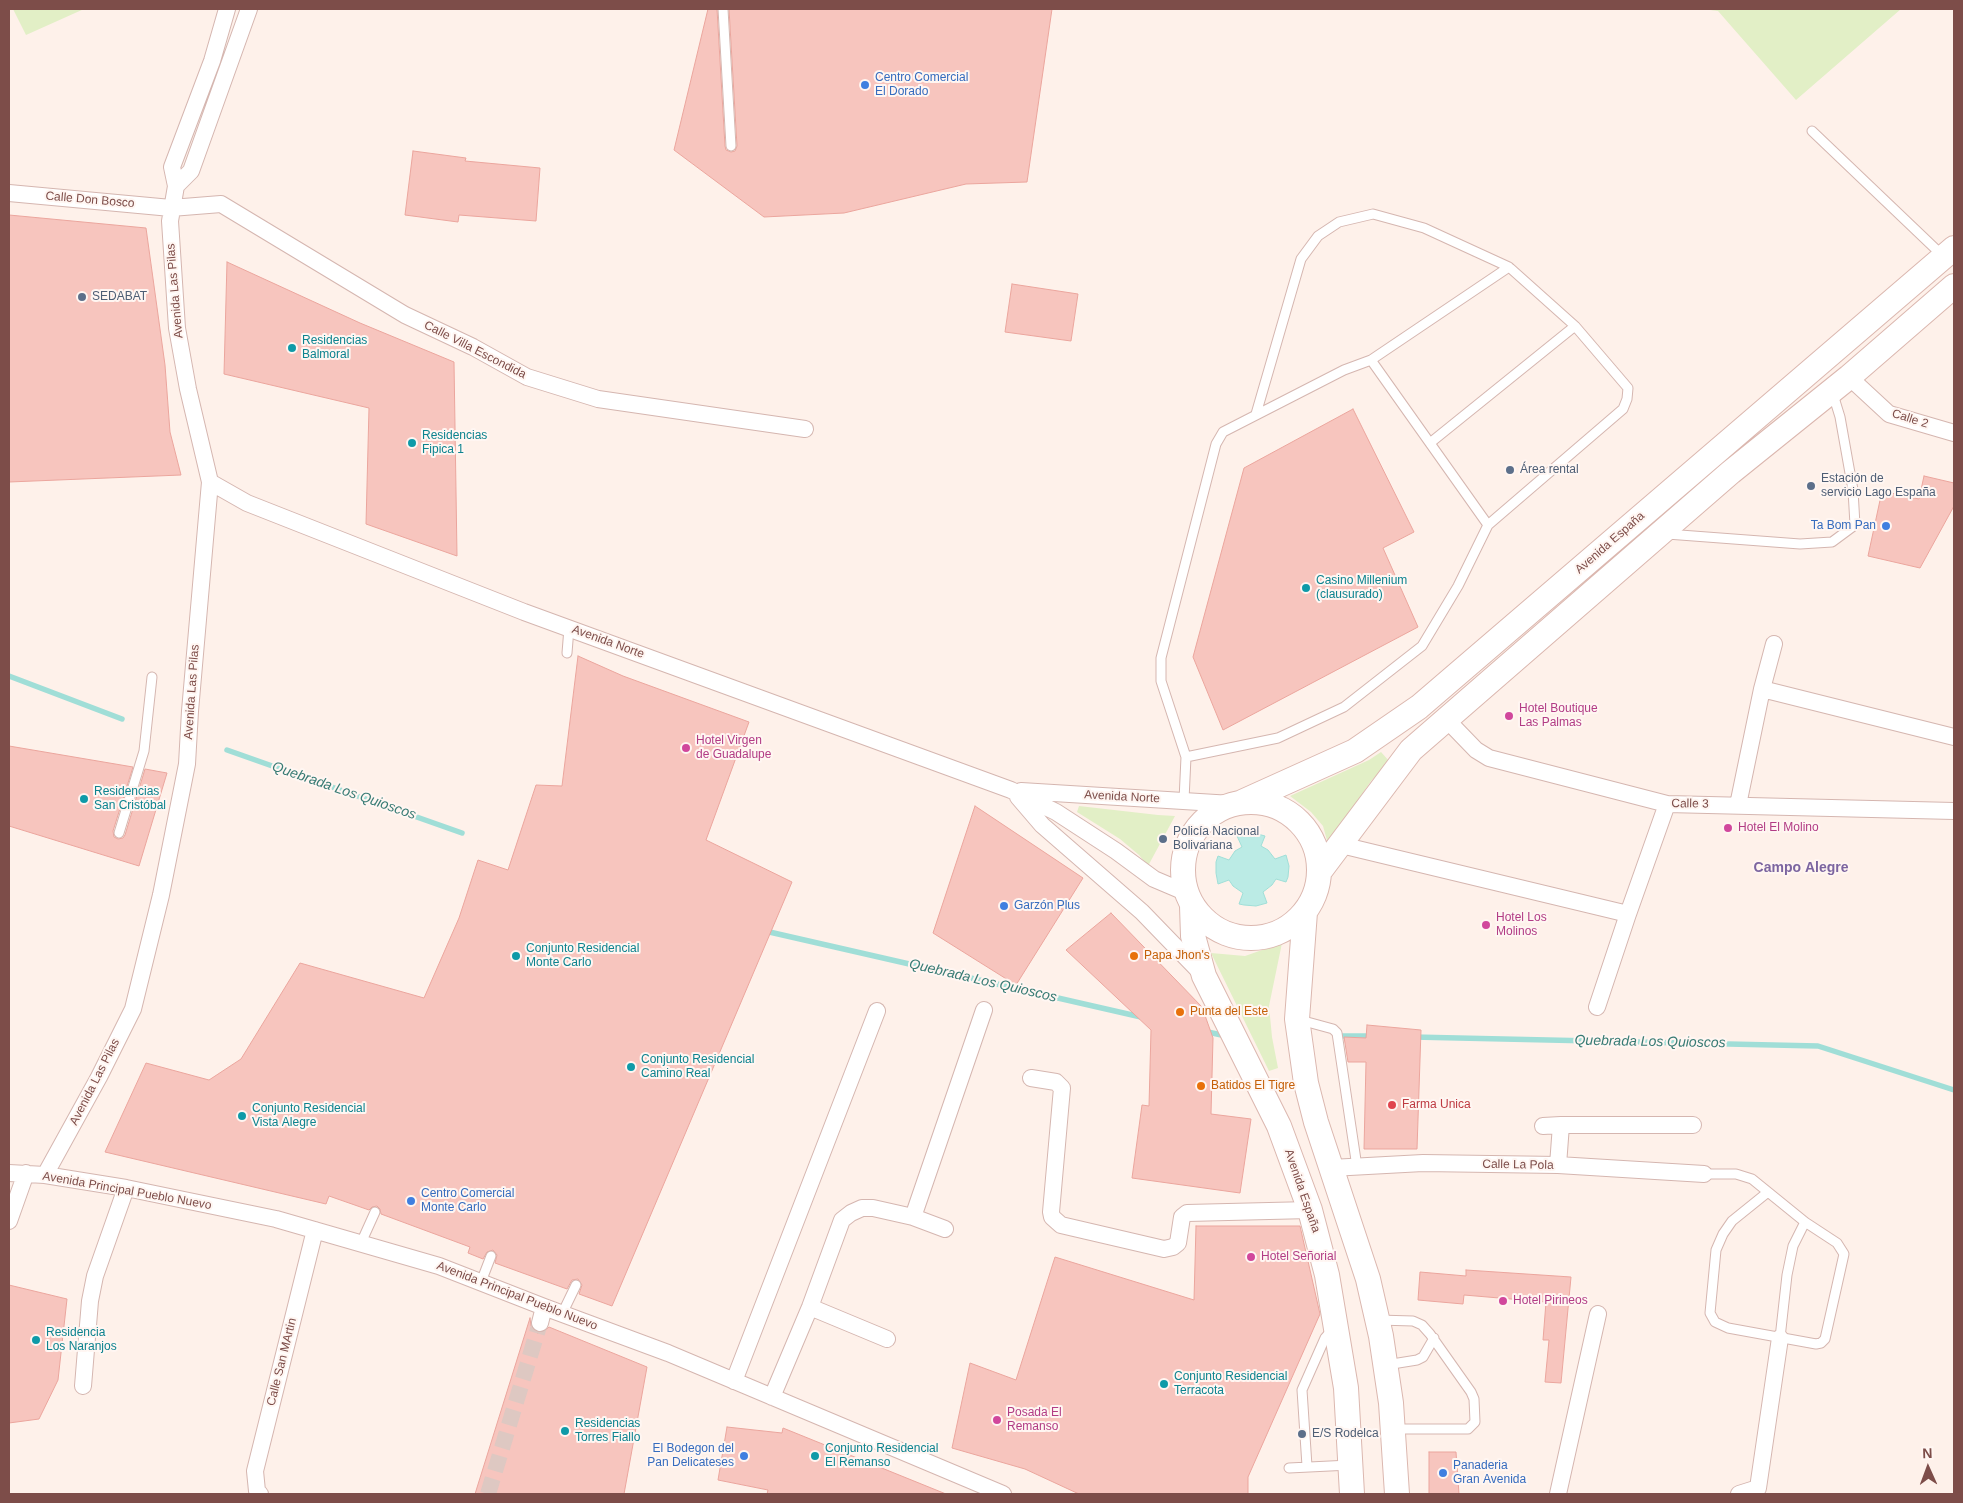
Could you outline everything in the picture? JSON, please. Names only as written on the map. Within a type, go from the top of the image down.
[{"type":"main road","name":"Avenida España","points":[[1237,803],[1355,751],[1419,707],[1949,253]]},
{"type":"main road","name":"Avenida España","points":[[1320,870],[1411,750],[1731,472],[1954,286]]},
{"type":"main road","points":[[1262,802],[1280,808],[1297,818],[1309,833],[1317,851],[1320,870],[1316,892],[1305,912],[1289,927],[1269,936],[1247,938],[1226,933],[1207,922],[1190,899],[1182,872],[1186,849],[1196,829],[1212,814],[1237,803],[1262,802]]},
{"type":"main road","name":"Avenida España","points":[[1190,899],[1193,936],[1204,976],[1279,1126],[1310,1210],[1327,1275],[1337,1324],[1346,1388],[1352,1494]]},
{"type":"main road","points":[[1305,912],[1297,1020],[1306,1083],[1316,1122],[1368,1279],[1386,1365],[1393,1429],[1397,1494]]},
{"type":"street","name":"Avenida Las Pilas","points":[[45,1175],[99,1077],[133,1009],[152,936],[187,764],[210,482],[188,389],[177,328],[170,221],[176,186],[172,167],[212,62],[227,9]]},
{"type":"street","points":[[176,186],[192,171],[249,9]]},
{"type":"street","name":"Calle Don Bosco","points":[[9,193],[171,208]]},
{"type":"street","name":"Calle Villa Escondida","points":[[171,208],[221,204],[405,314],[473,347],[527,377],[598,398],[806,429]]},
{"type":"street","name":"Calle 2","points":[[1840,383],[1889,414],[1954,432]]},
{"type":"street","name":"Avenida Norte","points":[[210,482],[247,503],[569,628],[1011,790],[1056,812],[1154,879],[1190,899]]},
{"type":"street","points":[[1738,805],[1762,689],[1774,644]]},
{"type":"street","points":[[1762,689],[1954,737]]},
{"type":"street","name":"Calle 3","points":[[1446,719],[1476,750],[1489,758],[1667,804],[1954,811]]},
{"type":"street","points":[[1011,790],[1042,825],[1142,912],[1204,976]]},
{"type":"street","name":"Avenida Norte","points":[[1011,790],[1237,803]]},
{"type":"street","points":[[1597,1007],[1667,804]]},
{"type":"street","points":[[1341,844],[1628,914]]},
{"type":"street","points":[[913,1217],[984,1010]]},
{"type":"street","points":[[734,1381],[877,1011]]},
{"type":"street","points":[[1031,1078],[1056,1082],[1062,1088],[1051,1212],[1052,1218],[1061,1225],[1164,1249],[1173,1247],[1178,1243],[1182,1217],[1186,1213],[1310,1210]]},
{"type":"street","points":[[1543,1126],[1693,1124]]},
{"type":"street","points":[[1558,1166],[1561,1125]]},
{"type":"street","name":"Calle La Pola","points":[[1332,1168],[1424,1163],[1558,1166],[1704,1174]]},
{"type":"street","name":"Avenida Principal Pueblo Nuevo","points":[[9,1173],[45,1175],[126,1188],[276,1219],[439,1266],[481,1282],[542,1315],[562,1314],[668,1353],[998,1493]]},
{"type":"street","points":[[9,1221],[26,1173]]},
{"type":"street","points":[[83,1386],[90,1301],[95,1276],[126,1188]]},
{"type":"street","points":[[772,1397],[810,1307],[842,1220],[862,1208],[873,1208],[913,1217],[945,1229]]},
{"type":"street","name":"Calle San MArtin","points":[[260,1494],[257,1491],[255,1471],[315,1230]]},
{"type":"street","points":[[810,1307],[887,1339]]},
{"type":"street","points":[[1558,1494],[1598,1314]]},
{"type":"street","points":[[1739,1494],[1758,1488],[1780,1338]]},
{"type":"lane","points":[[723,9],[731,146]]},
{"type":"lane","points":[[1812,131],[1949,253]]},
{"type":"lane","points":[[1186,757],[1278,738],[1344,707],[1422,646],[1458,586],[1488,525],[1622,409],[1627,399],[1628,388],[1575,326],[1509,267],[1424,228],[1373,214],[1339,222],[1318,236],[1301,259],[1256,414]]},
{"type":"lane","points":[[1184,800],[1186,757],[1161,681],[1161,658],[1216,444],[1223,432],[1344,370],[1371,360],[1509,267]]},
{"type":"lane","points":[[1430,443],[1575,326]]},
{"type":"lane","points":[[1371,360],[1488,525]]},
{"type":"lane","points":[[1659,534],[1800,544],[1832,542],[1855,525],[1853,490],[1840,417],[1840,383]]},
{"type":"lane","points":[[567,653],[569,628]]},
{"type":"lane","points":[[119,833],[144,751],[152,677]]},
{"type":"lane","points":[[1297,1020],[1333,1029],[1336,1033],[1357,1166]]},
{"type":"lane","points":[[1704,1174],[1736,1174],[1752,1179],[1805,1222],[1836,1243],[1844,1254],[1824,1339],[1816,1344],[1728,1328],[1715,1322],[1710,1313],[1716,1250],[1723,1234],[1732,1221],[1768,1192]]},
{"type":"lane","points":[[361,1243],[375,1212]]},
{"type":"lane","points":[[1780,1338],[1787,1275],[1793,1246],[1805,1222]]},
{"type":"lane","points":[[481,1282],[491,1256]]},
{"type":"lane","points":[[562,1314],[576,1285]]},
{"type":"lane","points":[[1377,1320],[1413,1321],[1422,1325],[1434,1338],[1474,1399],[1475,1422],[1468,1429],[1393,1429]]},
{"type":"lane","points":[[1307,1466],[1302,1390],[1325,1338],[1337,1324]]},
{"type":"lane","points":[[1386,1365],[1417,1360],[1423,1357],[1434,1338]]},
{"type":"lane","points":[[1289,1468],[1351,1465]]},
{"type":"green space","points":[[13,9],[84,9],[26,35]]},
{"type":"green space","points":[[1702,9],[1901,9],[1796,100],[1718,11]]},
{"type":"green space","points":[[1381,752],[1390,762],[1371,781],[1328,844],[1323,826],[1311,812],[1290,796],[1369,760]]},
{"type":"green space","points":[[1079,806],[1175,816],[1148,866],[1139,855],[1120,839],[1077,812]]},
{"type":"green space","points":[[1282,943],[1269,1006],[1278,1068],[1269,1071],[1211,953],[1245,956]]},
{"type":"water","points":[[1254,833],[1265,836],[1261,846],[1268,850],[1275,859],[1286,855],[1289,866],[1286,882],[1276,879],[1263,892],[1267,903],[1256,906],[1239,904],[1243,893],[1233,886],[1229,880],[1218,884],[1216,873],[1218,856],[1229,860],[1235,851],[1242,847],[1237,836]]},
{"type":"building","name":"Centro Comercial El Dorado","points":[[708,9],[717,9],[725,146],[726,150],[731,152],[735,151],[737,146],[729,9],[1052,9],[1027,182],[966,184],[844,213],[764,217],[674,150]]},
{"type":"building","points":[[413,151],[466,158],[465,161],[540,168],[536,221],[459,215],[458,222],[405,215]]},
{"type":"building","name":"SEDABAT","points":[[9,215],[146,228],[165,365],[170,432],[181,475],[9,482]]},
{"type":"building","points":[[227,262],[360,323],[454,362],[457,556],[366,524],[369,408],[224,374]]},
{"type":"building","points":[[1012,284],[1078,294],[1071,341],[1005,332]]},
{"type":"building","name":"Casino Millenium (clausurado)","points":[[1353,409],[1414,532],[1383,548],[1418,627],[1223,730],[1193,657],[1244,468]]},
{"type":"building","points":[[1924,476],[1954,483],[1954,506],[1920,568],[1868,556],[1882,491],[1919,499]]},
{"type":"building","points":[[578,656],[623,676],[749,722],[706,840],[792,882],[612,1306],[579,1294],[582,1285],[578,1279],[572,1280],[567,1289],[495,1263],[497,1255],[493,1250],[487,1252],[483,1259],[468,1253],[470,1247],[381,1214],[377,1206],[369,1210],[329,1196],[326,1204],[105,1152],[146,1063],[209,1080],[241,1059],[300,963],[424,998],[459,918],[478,860],[508,870],[536,785],[562,786]]},
{"type":"building","name":"Residencias San Cristóbal","points":[[9,746],[133,767],[113,831],[114,837],[118,839],[123,838],[125,835],[145,769],[167,773],[139,866],[9,826]]},
{"type":"building","name":"Garzón Plus","points":[[975,806],[1083,878],[1016,985],[933,933]]},
{"type":"building","points":[[1111,913],[1202,1007],[1213,1038],[1211,1114],[1251,1119],[1240,1193],[1132,1178],[1142,1105],[1149,1106],[1151,1030],[1066,950]]},
{"type":"building","name":"Farma Unica","points":[[1367,1025],[1421,1030],[1417,1149],[1364,1149],[1366,1062],[1348,1062],[1344,1037],[1366,1038]]},
{"type":"building","name":"Conjunto Residencial Terracota","points":[[1196,1226],[1300,1226],[1320,1314],[1248,1477],[1248,1494],[1079,1494],[1025,1469],[952,1448],[970,1363],[1016,1380],[1055,1257],[1194,1300]]},
{"type":"building","points":[[1466,1270],[1571,1277],[1561,1383],[1545,1382],[1549,1340],[1543,1340],[1546,1302],[1464,1295],[1463,1304],[1418,1300],[1420,1272],[1466,1276]]},
{"type":"building","name":"Residencia Los Naranjos","points":[[9,1285],[67,1299],[58,1380],[39,1419],[9,1423]]},
{"type":"building","name":"Residencias Torres Fiallo","points":[[530,1318],[531,1326],[537,1333],[543,1332],[549,1327],[647,1367],[624,1494],[475,1494]]},
{"type":"building","name":"Conjunto Residencial El Remanso","points":[[727,1427],[782,1433],[783,1428],[946,1494],[767,1494],[768,1490],[718,1480]]},
{"type":"building","name":"Panaderia Gran Avenida","points":[[1429,1452],[1456,1452],[1459,1494],[1429,1494]]},
{"type":"waterway","name":"Quebrada Los Quioscos","points":[[9,676],[122,719]]},
{"type":"waterway","name":"Quebrada Los Quioscos","points":[[227,750],[462,833]]},
{"type":"waterway","name":"Quebrada Los Quioscos","points":[[765,931],[1141,1017]]},
{"type":"waterway","name":"Quebrada Los Quioscos","points":[[1203,1031],[1226,1036]]},
{"type":"waterway","name":"Quebrada Los Quioscos","points":[[1340,1036],[1372,1036]]},
{"type":"waterway","name":"Quebrada Los Quioscos","points":[[1413,1037],[1818,1046],[1954,1090]]},
{"type":"tunnel","points":[[488,1494],[540,1323]]},
{"type":"place","name":"Centro Comercial El Dorado","points":[[865,85]]},
{"type":"place","name":"SEDABAT","points":[[82,297]]},
{"type":"place","name":"Residencias Balmoral","points":[[292,348]]},
{"type":"place","name":"Residencias Fipica 1","points":[[412,443]]},
{"type":"place","name":"Área rental","points":[[1510,470]]},
{"type":"place","name":"Estación de servicio Lago España","points":[[1811,486]]},
{"type":"place","name":"Ta Bom Pan","points":[[1886,526]]},
{"type":"place","name":"Casino Millenium (clausurado)","points":[[1306,588]]},
{"type":"place","name":"Hotel Boutique Las Palmas","points":[[1509,716]]},
{"type":"place","name":"Hotel Virgen de Guadalupe","points":[[686,748]]},
{"type":"place","name":"Residencias San Cristóbal","points":[[84,799]]},
{"type":"place","name":"Hotel El Molino","points":[[1728,828]]},
{"type":"place","name":"Policía Nacional Bolivariana","points":[[1163,839]]},
{"type":"place","name":"Garzón Plus","points":[[1004,906]]},
{"type":"place","name":"Hotel Los Molinos","points":[[1486,925]]},
{"type":"place","name":"Conjunto Residencial Monte Carlo","points":[[516,956]]},
{"type":"place","name":"Papa Jhon's","points":[[1134,956]]},
{"type":"place","name":"Punta del Este","points":[[1180,1012]]},
{"type":"place","name":"Conjunto Residencial Camino Real","points":[[631,1067]]},
{"type":"place","name":"Batidos El Tigre","points":[[1201,1086]]},
{"type":"place","name":"Farma Unica","points":[[1392,1105]]},
{"type":"place","name":"Conjunto Residencial Vista Alegre","points":[[242,1116]]},
{"type":"place","name":"Centro Comercial Monte Carlo","points":[[411,1201]]},
{"type":"place","name":"Hotel Señorial","points":[[1251,1257]]},
{"type":"place","name":"Hotel Pirineos","points":[[1503,1301]]},
{"type":"place","name":"Residencia Los Naranjos","points":[[36,1340]]},
{"type":"place","name":"Conjunto Residencial Terracota","points":[[1164,1384]]},
{"type":"place","name":"Posada El Remanso","points":[[997,1420]]},
{"type":"place","name":"Residencias Torres Fiallo","points":[[565,1431]]},
{"type":"place","name":"E/S Rodelca","points":[[1302,1434]]},
{"type":"place","name":"El Bodegon del Pan Delicateses","points":[[744,1456]]},
{"type":"place","name":"Conjunto Residencial El Remanso","points":[[815,1456]]},
{"type":"place","name":"Panaderia Gran Avenida","points":[[1443,1473]]},
{"type":"district","name":"Campo Alegre","points":[[1801,868]]}]
